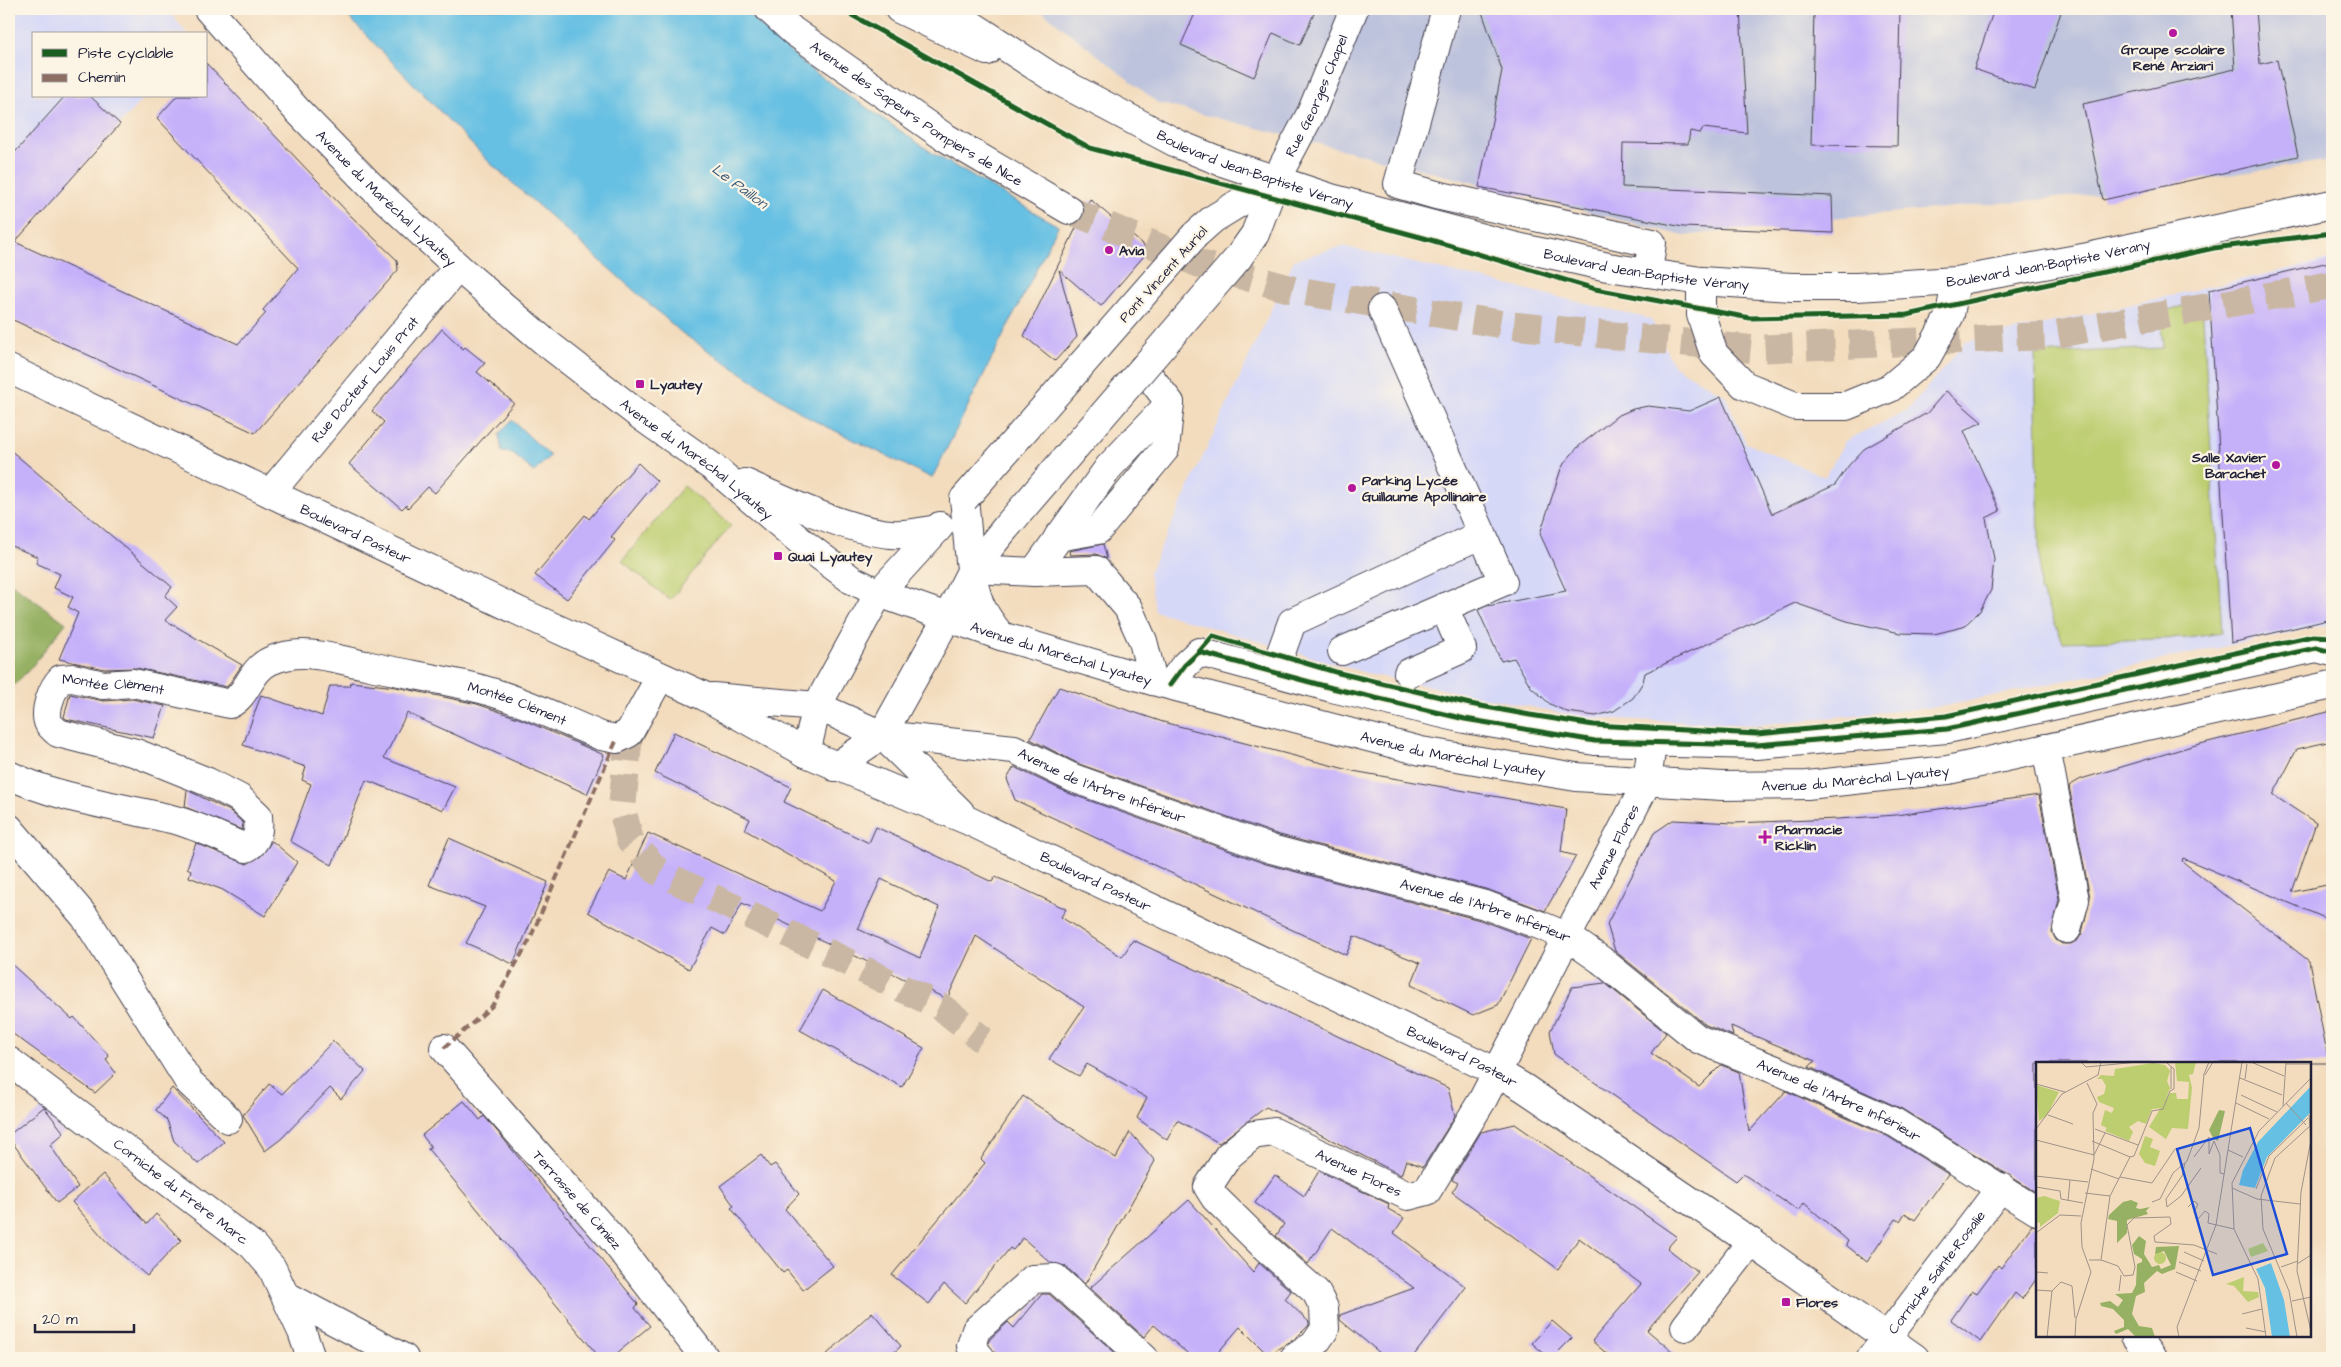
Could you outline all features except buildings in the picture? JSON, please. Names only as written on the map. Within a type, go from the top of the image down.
[{"type":"street","name":"Avenue du Maréchal Lyautey","points":[[208,9],[296,109],[370,186],[458,267],[544,341],[638,414],[714,468],[836,569],[852,580],[879,593],[1002,636],[1161,683],[1421,751],[1576,777],[1722,786],[1807,785],[1948,770],[2332,685]]},
{"type":"street","name":"Avenue des Sapeurs Pompiers de Nice","points":[[769,9],[793,31],[943,136],[1069,210]]},
{"type":"street","points":[[899,9],[980,48],[1055,79]]},
{"type":"street","name":"Boulevard Jean-Baptiste Vérany","points":[[947,9],[1055,79],[1180,145],[1275,181],[1331,198],[1517,247],[1608,267],[1701,281],[1820,287],[1956,282],[2088,257],[2332,204]]},
{"type":"street","name":"Boulevard Jean-Baptiste Vérany","points":[[963,9],[996,39]]},
{"type":"street","name":"Rue Georges Chapel","points":[[1275,181],[1311,114],[1354,9]]},
{"type":"street","points":[[1446,9],[1398,184],[1436,195],[1652,243],[1648,273]]},
{"type":"street","points":[[835,767],[882,735],[972,569],[1238,258],[1255,234],[1275,181]]},
{"type":"street","name":"Pont Vincent Auriol","points":[[806,753],[817,706],[879,593],[960,504],[1195,235],[1214,219],[1275,181]]},
{"type":"street","name":"Rue Docteur Louis Prat","points":[[270,493],[458,267]]},
{"type":"street","points":[[1701,281],[1701,315],[1714,354],[1744,384],[1795,406],[1846,406],[1890,388],[1927,357],[1950,316],[1956,282]]},
{"type":"street","points":[[1342,651],[1503,582],[1382,309]]},
{"type":"street","name":"Boulevard Pasteur","points":[[9,368],[270,493],[704,696],[806,753],[835,767],[969,821],[1496,1072],[1524,1088],[1751,1242],[1879,1349],[1914,1358]]},
{"type":"street","points":[[1034,572],[1110,467],[1170,403],[1143,368]]},
{"type":"street","points":[[714,468],[802,508],[863,528],[889,534],[908,534],[937,529]]},
{"type":"street","points":[[960,504],[980,603],[988,620],[1002,636]]},
{"type":"street","points":[[1274,672],[1292,622],[1482,534]]},
{"type":"street","points":[[972,569],[1034,572],[1096,570],[1128,608],[1161,683],[1185,666],[1199,652],[1465,719],[1595,740],[1652,744],[1756,745],[1947,729],[2316,648],[2332,652]]},
{"type":"street","points":[[1408,673],[1462,649],[1444,607]]},
{"type":"street","name":"Montée Clément","points":[[9,776],[29,785],[65,796],[177,820],[246,848],[251,846],[260,831],[258,816],[240,798],[208,782],[136,752],[58,733],[49,724],[47,710],[55,685],[61,679],[72,678],[104,685],[134,683],[230,704],[239,699],[255,672],[269,662],[292,654],[323,654],[366,665],[443,679],[483,689],[601,736],[617,739],[629,733],[660,677]]},
{"type":"street","name":"Boulevard Pasteur","points":[[704,696],[817,706],[882,735],[969,821]]},
{"type":"street","name":"Avenue de l'Arbre Inférieur","points":[[882,735],[1014,749],[1072,778],[1271,849],[1485,905],[1568,937],[1601,960],[1698,1039],[1781,1072],[1894,1122],[2002,1187],[2036,1210]]},
{"type":"street","name":"Avenue Flores","points":[[1294,1358],[1314,1345],[1325,1329],[1324,1308],[1316,1292],[1266,1248],[1215,1198],[1208,1187],[1228,1156],[1253,1135],[1274,1132],[1408,1196],[1427,1191],[1496,1072],[1568,937],[1647,782],[1652,744]]},
{"type":"street","points":[[2046,748],[2075,900],[2067,930]]},
{"type":"street","points":[[9,828],[85,917],[190,1082],[228,1119]]},
{"type":"street","name":"Terrasse de Cimiez","points":[[444,1048],[615,1242],[705,1358]]},
{"type":"street","name":"Corniche du Frère Marc","points":[[9,1061],[252,1245],[272,1268],[311,1358]]},
{"type":"street","name":"Corniche Sainte-Rosalie","points":[[1879,1349],[2002,1187]]},
{"type":"street","points":[[1685,1327],[1751,1242]]},
{"type":"street","points":[[981,1358],[972,1346],[976,1330],[1033,1279],[1055,1278],[1144,1358]]},
{"type":"street","points":[[285,1295],[404,1358]]},
{"type":"street","points":[[2136,1337],[2152,1358]]},
{"type":"shaded area","points":[[9,9],[167,9],[185,32],[32,32],[32,98],[63,98],[9,159]]},
{"type":"shaded area","points":[[1039,9],[2331,9],[2332,160],[2089,195],[1843,217],[1684,236],[1158,103]]},
{"type":"shaded area","points":[[92,98],[143,98],[120,124]]},
{"type":"shaded area","points":[[1342,246],[1651,319],[1674,366],[1725,395],[1746,443],[1825,477],[1845,441],[1908,410],[1965,342],[2332,259],[2332,624],[1945,706],[1757,725],[1586,718],[1373,675],[1155,611],[1149,573],[1294,260]]},
{"type":"green space","points":[[2202,301],[2222,633],[2187,638],[2063,642],[2040,590],[2035,354],[2163,348],[2160,312]]},
{"type":"green space","points":[[684,486],[731,525],[670,600],[622,561]]},
{"type":"green space","points":[[9,582],[66,623],[29,670],[9,690]]},
{"type":"water","name":"Le Paillon","points":[[341,9],[742,9],[806,66],[934,154],[1058,226],[932,478],[809,418],[682,333],[489,162]]},
{"type":"water","points":[[512,420],[550,456],[534,472],[512,453],[502,452],[499,434]]},
{"type":"tunnel","points":[[1069,210],[1200,264],[1294,290],[1507,325],[1752,349],[2045,336],[2332,285]]},
{"type":"tunnel","points":[[629,733],[622,809],[630,840],[657,871],[941,1007],[983,1040]]},
{"type":"marked path","points":[[444,1048],[492,1006],[529,941],[617,739]]},
{"type":"cycle path","points":[[841,9],[1090,148],[1424,238],[1595,289],[1750,318],[1907,315],[2214,248],[2332,233]]},
{"type":"cycle path","points":[[1199,652],[1213,636],[1339,673],[1470,704],[1530,715],[1594,725],[1757,734],[1946,716],[2313,636],[2332,637]]},
{"type":"cycle path","points":[[1170,685],[1185,665],[1199,652],[1332,688],[1465,719],[1595,741],[1757,745],[1947,729],[2316,648],[2332,652]]},
{"type":"place","name":"Groupe scolaire René Arziari","points":[[2173,33]]},
{"type":"place","name":"Avia","points":[[1109,250]]},
{"type":"place","name":"Lyautey","points":[[640,384]]},
{"type":"place","name":"Salle Xavier Barachet","points":[[2276,465]]},
{"type":"place","name":"Parking Lycée Guillaume Apollinaire","points":[[1352,488]]},
{"type":"place","name":"Quai Lyautey","points":[[778,556]]},
{"type":"place","name":"Pharmacie Ricklin","points":[[1765,837]]},
{"type":"place","name":"Flores","points":[[1786,1302]]}]
